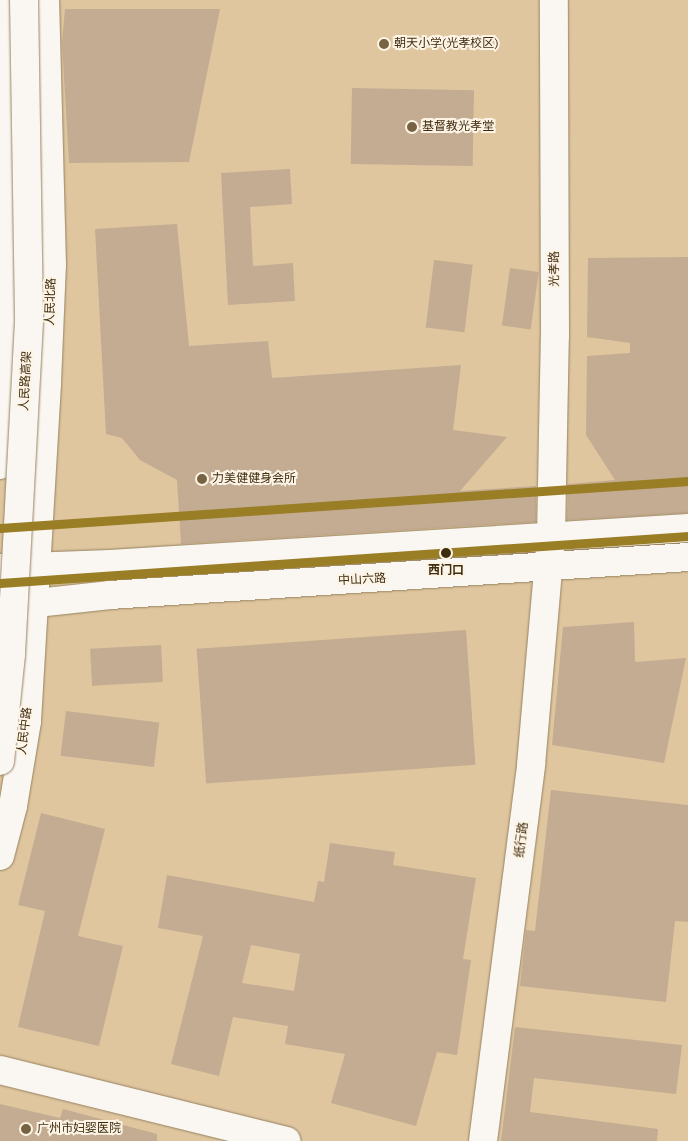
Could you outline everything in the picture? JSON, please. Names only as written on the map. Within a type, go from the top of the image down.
[{"type":"main road","points":[[0,465],[9,267],[4,0]]},
{"type":"main road","name":"人民路高架","points":[[0,761],[11,654],[29,317],[24,0]]},
{"type":"main road","name":"人民北路","points":[[36,604],[51,275],[45,0]]},
{"type":"main road","name":"光孝路","points":[[551,537],[555,336],[554,0]]},
{"type":"main road","points":[[0,568],[37,568],[688,528]]},
{"type":"main road","name":"纸行路","points":[[483,1141],[531,765],[551,537]]},
{"type":"main road","name":"中山六路","points":[[0,607],[120,595],[548,568],[688,557]]},
{"type":"main road","name":"人民中路","points":[[0,856],[13,806],[26,730],[36,604]]},
{"type":"main road","points":[[6,1067],[286,1141]]},
{"type":"building","points":[[65,9],[220,9],[189,162],[69,163],[62,42]]},
{"type":"building","name":"基督教光孝堂","points":[[352,88],[474,90],[473,166],[351,164]]},
{"type":"building","points":[[290,169],[292,204],[250,207],[253,266],[293,263],[295,301],[228,305],[221,173]]},
{"type":"building","points":[[177,224],[189,346],[268,341],[272,378],[461,365],[453,430],[507,437],[460,491],[536,486],[536,522],[181,544],[177,480],[140,460],[122,438],[106,434],[95,229]]},
{"type":"building","points":[[688,257],[688,513],[567,520],[568,484],[615,480],[586,435],[587,356],[630,353],[630,343],[587,337],[588,258]]},
{"type":"building","points":[[434,260],[473,265],[464,332],[426,327]]},
{"type":"building","points":[[510,268],[539,272],[531,329],[502,325]]},
{"type":"building","points":[[634,622],[635,662],[686,658],[664,763],[552,745],[563,627]]},
{"type":"building","points":[[466,630],[475,765],[206,784],[197,649]]},
{"type":"building","points":[[161,645],[163,682],[92,686],[90,649]]},
{"type":"building","points":[[66,711],[159,722],[154,767],[61,756]]},
{"type":"building","points":[[551,790],[688,805],[688,922],[675,921],[666,1002],[520,986],[526,930],[535,931]]},
{"type":"building","points":[[41,813],[105,829],[78,936],[123,946],[99,1046],[18,1027],[45,911],[18,905]]},
{"type":"building","points":[[330,843],[395,852],[393,865],[476,878],[463,959],[471,960],[457,1055],[437,1052],[416,1126],[331,1103],[345,1054],[285,1044],[288,1026],[233,1017],[219,1076],[171,1064],[203,936],[158,928],[167,875],[314,902],[318,881],[324,882]],"holes":[[[251,945],[300,954],[294,991],[242,983]]]},
{"type":"building","points":[[515,1027],[682,1045],[676,1094],[534,1078],[530,1112],[658,1129],[657,1141],[501,1141]]},
{"type":"building","points":[[0,1104],[60,1118],[63,1109],[157,1134],[157,1141],[0,1141]]},
{"type":"transit line","points":[[0,528],[688,481]]},
{"type":"transit line","points":[[0,583],[688,536]]},
{"type":"place","name":"朝天小学(光孝校区)","points":[[384,44]]},
{"type":"place","name":"基督教光孝堂","points":[[412,127]]},
{"type":"place","name":"力美健健身会所","points":[[202,479]]},
{"type":"place","name":"西门口","points":[[446,553]]},
{"type":"place","name":"广州市妇婴医院","points":[[26,1129]]}]
